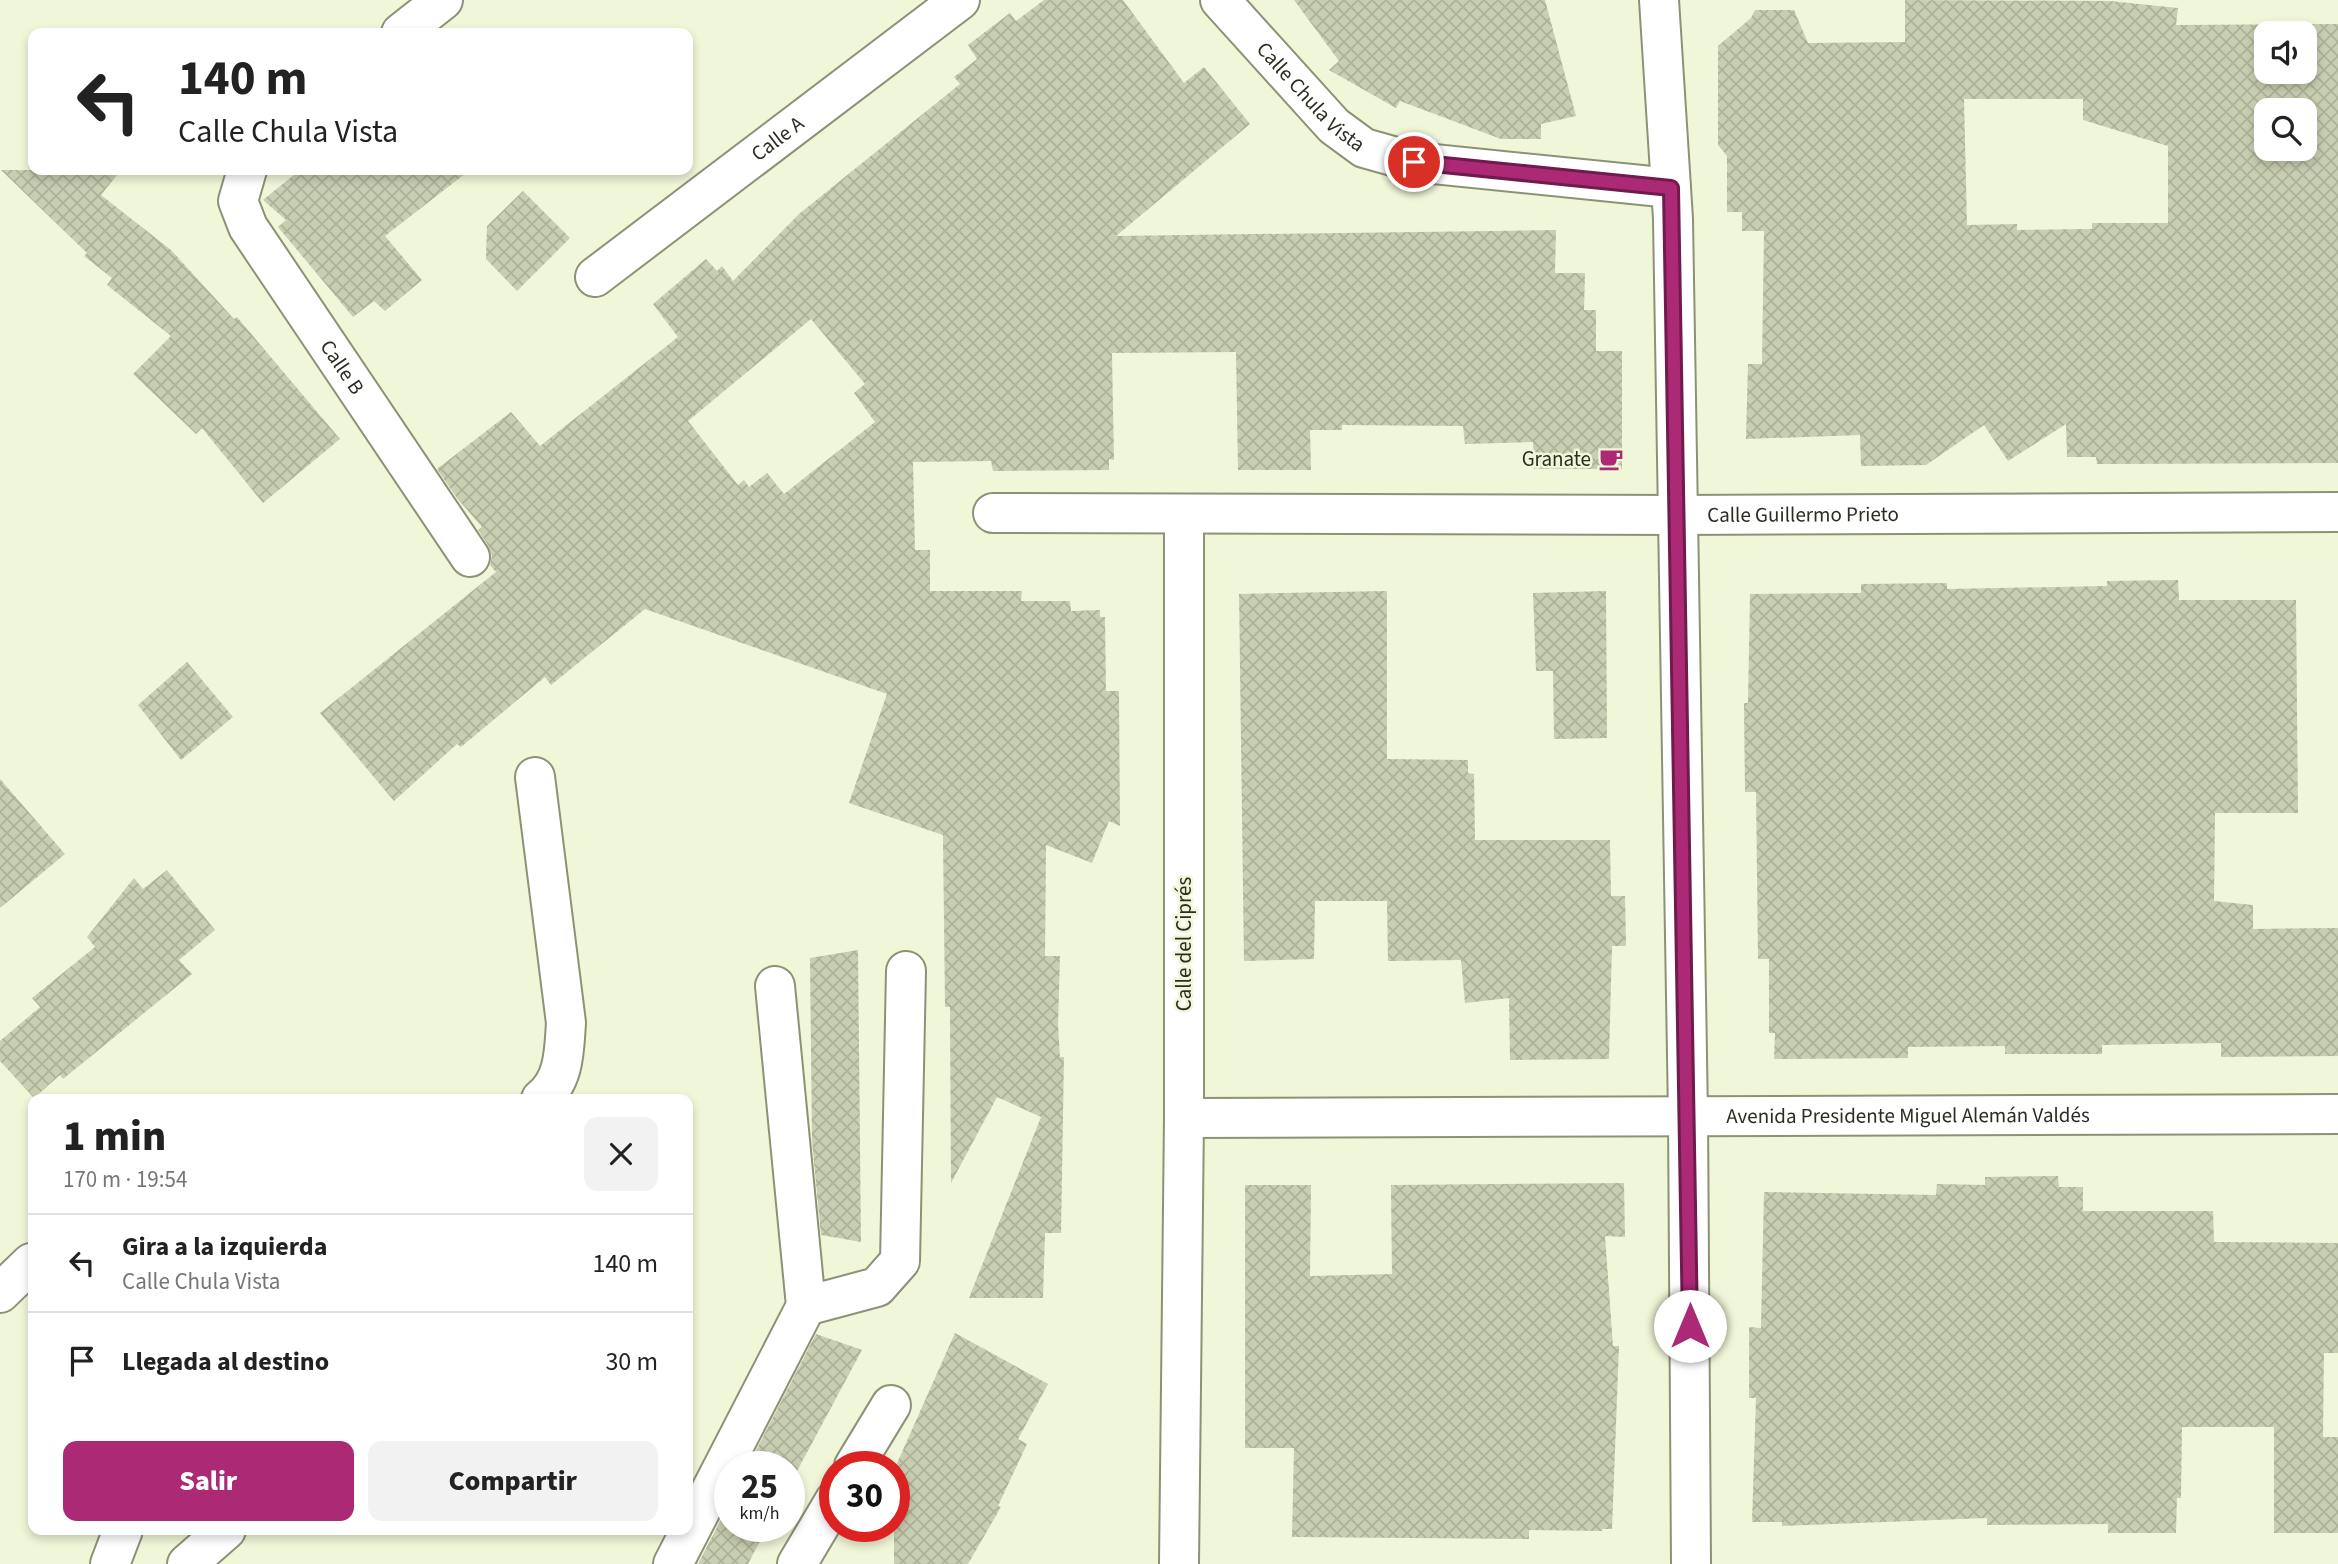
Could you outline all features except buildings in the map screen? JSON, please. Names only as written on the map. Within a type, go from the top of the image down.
[{"type":"street","points":[[407,28],[443,0]]},
{"type":"street","name":"Calle A","points":[[596,277],[960,0]]},
{"type":"street","name":"Calle Chula Vista","points":[[1220,0],[1334,126],[1364,148],[1414,162],[1671,188]]},
{"type":"street","points":[[1659,0],[1671,188],[1679,515],[1688,1115],[1691,1564]]},
{"type":"street","name":"Calle B","points":[[246,175],[238,201],[248,227],[470,557]]},
{"type":"street","name":"Calle Guillermo Prieto","points":[[1184,515],[2338,512]]},
{"type":"street","points":[[993,513],[1184,515]]},
{"type":"street","name":"Calle del Ciprés","points":[[1179,1564],[1184,1118],[1184,515]]},
{"type":"street","points":[[535,777],[566,1023],[564,1063],[547,1094]]},
{"type":"street","points":[[806,1306],[877,1287],[900,1261],[905,971]]},
{"type":"street","points":[[693,1525],[806,1306],[775,986]]},
{"type":"street","name":"Avenida Presidente Miguel Alemán Valdés","points":[[1184,1118],[2338,1114]]},
{"type":"street","points":[[0,1293],[21,1259]]},
{"type":"street","points":[[863,1451],[891,1405]]},
{"type":"street","points":[[797,1564],[819,1527]]},
{"type":"street","points":[[110,1564],[122,1535]]},
{"type":"street","points":[[187,1564],[220,1535]]},
{"type":"street","points":[[673,1564],[688,1535]]},
{"type":"place","name":"Granate","points":[[1611,459]]},
{"type":"route","points":[[1414,162],[1671,188],[1690,1326]]}]
